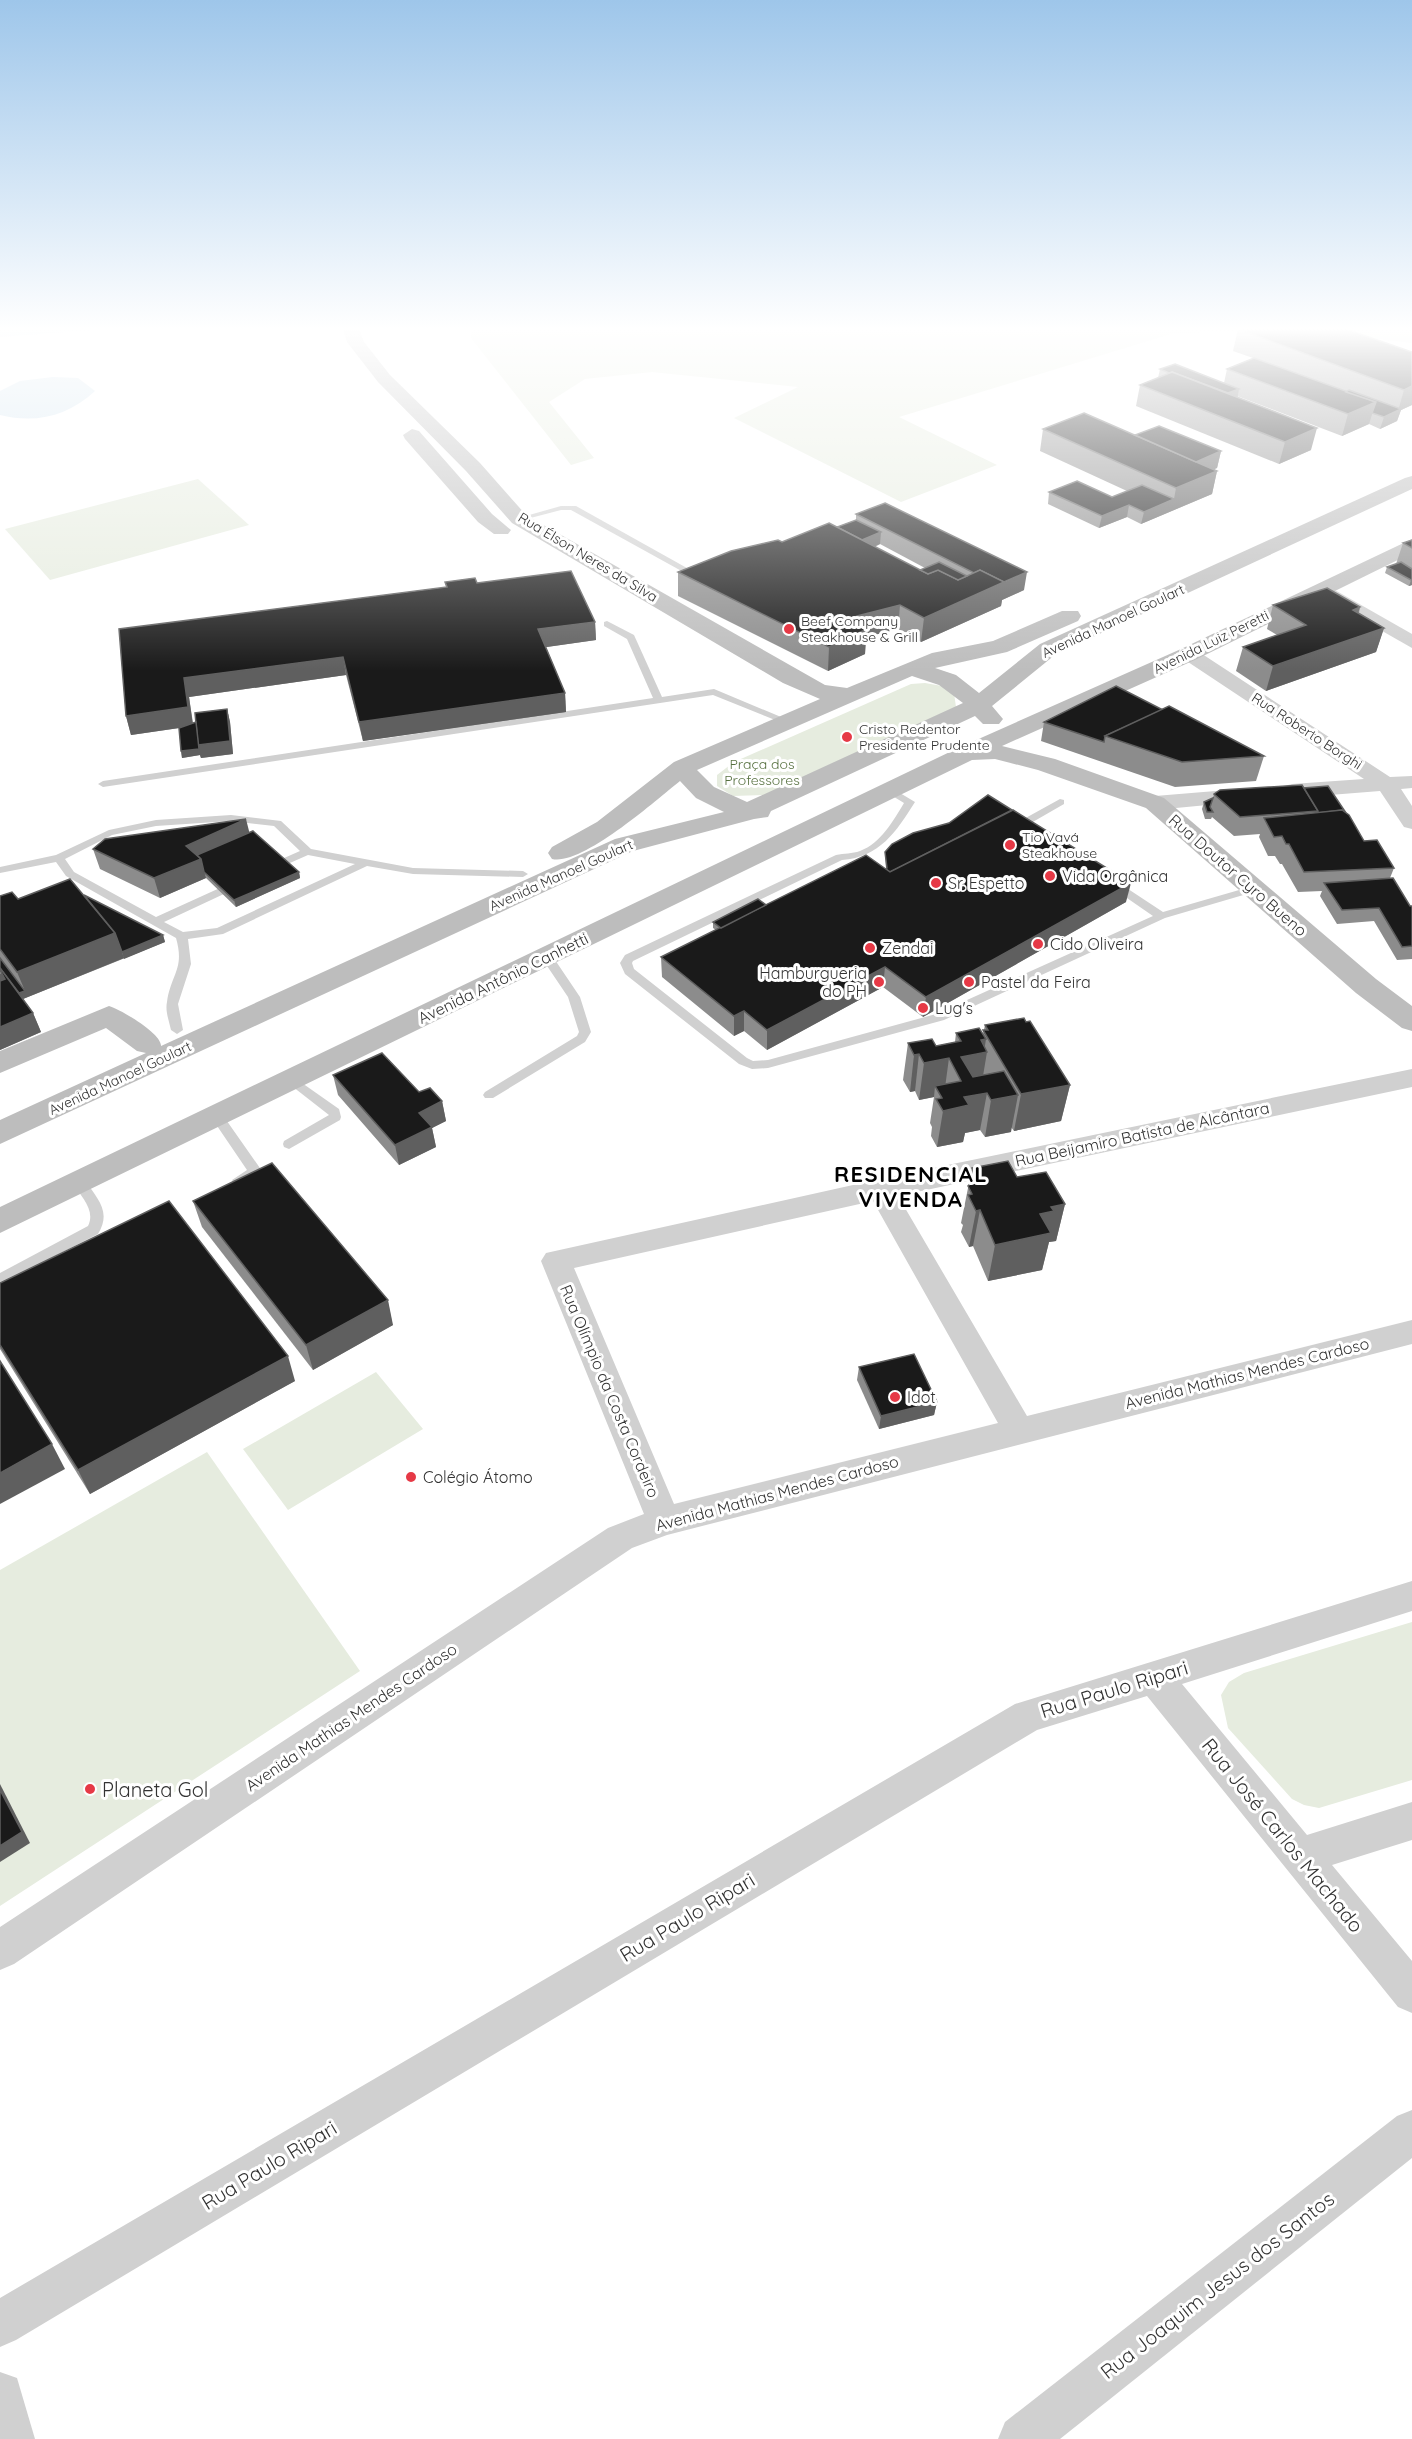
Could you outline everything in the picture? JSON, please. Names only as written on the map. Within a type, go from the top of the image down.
[{"type":"street","name":"Rua Élson Neres da Silva","points":[[418,443],[485,518],[545,557],[693,644]]},
{"type":"street","name":"Rua Élson Neres da Silva","points":[[449,443],[519,519],[820,692],[849,695]]},
{"type":"street","name":"Avenida Manoel Goulart","points":[[1115,596],[1412,463]]},
{"type":"street","name":"Avenida Manoel Goulart","points":[[0,1133],[624,845],[750,811],[978,705],[1048,650],[1412,482]]},
{"type":"street","name":"Avenida Luiz Peretti","points":[[1007,736],[1189,654],[1412,544]]},
{"type":"street","points":[[1322,588],[1412,642]]},
{"type":"street","name":"Avenida Manoel Goulart","points":[[0,1109],[523,874],[606,826],[683,767],[910,669],[940,658],[999,647],[1094,605]]},
{"type":"street","points":[[653,620],[678,611]]},
{"type":"street","name":"Rua Roberto Borghi","points":[[1189,654],[1386,784],[1412,822]]},
{"type":"street","name":"Rua Doutor Cyro Bueno","points":[[910,669],[938,674],[948,679],[970,695],[1007,736],[1046,764]]},
{"type":"street","points":[[762,685],[814,711]]},
{"type":"street","name":"Avenida Antônio Canhetti","points":[[0,1221],[890,790],[1007,736]]},
{"type":"street","name":"Rua Doutor Cyro Bueno","points":[[965,754],[995,752],[1046,764],[1155,803],[1366,986],[1412,1021]]},
{"type":"street","points":[[683,767],[698,790],[710,797],[750,811],[832,818]]},
{"type":"street","points":[[1155,803],[1412,782]]},
{"type":"street","points":[[0,1063],[109,1016],[148,1044]]},
{"type":"street","name":"Rua Beijamiro Batista de Alcântara","points":[[556,1261],[880,1189],[1412,1078]]},
{"type":"street","points":[[880,1189],[1018,1430]]},
{"type":"street","name":"Rua Olímpio da Costa Cordeiro","points":[[556,1261],[664,1521]]},
{"type":"street","name":"Avenida Mathias Mendes Cardoso","points":[[0,1950],[620,1538],[664,1521],[1412,1332]]},
{"type":"street","name":"Rua Paulo Ripari","points":[[0,2324],[1028,1716],[1412,1596]]},
{"type":"street","name":"Rua José Carlos Machado","points":[[1154,1677],[1412,1993]]},
{"type":"street","points":[[1301,1856],[1412,1821]]},
{"type":"street","name":"Rua Joaquim Jesus dos Santos","points":[[1022,2439],[1412,2131]]},
{"type":"street","points":[[0,2395],[10,2439]]},
{"type":"lane","points":[[519,519],[561,508],[573,508],[707,582]]},
{"type":"lane","points":[[607,624],[631,637],[659,700]]},
{"type":"lane","points":[[103,784],[714,692],[788,722]]},
{"type":"lane","points":[[890,790],[910,802],[884,842],[859,855],[840,857],[629,958],[626,963],[629,971],[743,1061],[752,1065],[768,1065],[940,1017],[1161,916],[1253,889]]},
{"type":"lane","points":[[1041,837],[1027,829],[1026,822],[1060,802]]},
{"type":"lane","points":[[0,870],[59,858],[109,832],[156,824],[231,818],[277,823],[307,852],[412,871],[523,874]]},
{"type":"lane","points":[[155,922],[307,852]]},
{"type":"lane","points":[[59,858],[70,874],[180,936],[187,951],[184,976],[172,1001],[177,1030]]},
{"type":"lane","points":[[180,936],[219,931],[366,863]]},
{"type":"lane","points":[[1105,878],[1161,916]]},
{"type":"lane","points":[[489,1095],[581,1039],[585,1032],[574,997],[547,957]]},
{"type":"lane","points":[[289,1144],[335,1117],[335,1112],[292,1080]]},
{"type":"lane","points":[[216,1117],[255,1171],[223,1188]]},
{"type":"lane","points":[[0,1279],[93,1230],[100,1222],[100,1216],[80,1184]]},
{"type":"green space","points":[[554,443],[582,443],[594,458],[571,465]]},
{"type":"green space","points":[[783,443],[952,443],[997,465],[901,502]]},
{"type":"green space","points":[[198,479],[249,525],[50,580],[5,529]]},
{"type":"green space","name":"Praça dos Professores","points":[[925,683],[942,686],[954,693],[956,707],[764,795],[733,796],[717,786],[717,775],[734,762],[911,684]]},
{"type":"green space","points":[[376,1372],[423,1429],[288,1510],[243,1449]]},
{"type":"green space","name":"Planeta Gol","points":[[207,1452],[360,1671],[0,1906],[0,1570]]},
{"type":"green space","points":[[1412,1622],[1412,1780],[1319,1808],[1304,1805],[1292,1799],[1228,1728],[1221,1695],[1229,1682],[1244,1673]]},
{"type":"building","points":[[1074,443],[1152,443],[1217,471],[1176,488]]},
{"type":"building","points":[[1153,443],[1201,443],[1221,451],[1196,462]]},
{"type":"building","points":[[1077,481],[1112,497],[1142,485],[1174,499],[1144,512],[1129,505],[1102,516],[1049,492]]},
{"type":"building","points":[[885,503],[1027,572],[1004,582],[980,570],[974,573],[856,514]]},
{"type":"building","points":[[856,520],[881,532],[862,540],[837,527]]},
{"type":"building","points":[[829,523],[928,574],[938,570],[958,580],[980,570],[1004,582],[924,618],[900,605],[857,616],[849,620],[867,629],[829,647],[678,572],[731,551],[778,540],[782,542]]},
{"type":"building","points":[[1412,540],[1412,548],[1403,543]]},
{"type":"building","points":[[939,562],[967,576],[958,580],[938,570],[928,574],[920,570]]},
{"type":"building","points":[[1401,562],[1412,569],[1412,580],[1387,567]]},
{"type":"building","points":[[571,571],[595,622],[538,629],[565,693],[359,722],[343,657],[184,678],[188,707],[126,716],[119,629],[447,587],[445,582],[475,578],[477,583]]},
{"type":"building","points":[[1327,588],[1360,607],[1353,610],[1384,628],[1273,666],[1243,647],[1306,625],[1273,605]]},
{"type":"building","points":[[1116,686],[1163,710],[1105,736],[1104,742],[1044,722]]},
{"type":"building","points":[[1169,706],[1264,756],[1182,762],[1105,736]]},
{"type":"building","points":[[227,709],[230,741],[198,745],[195,713]]},
{"type":"building","points":[[196,722],[199,749],[181,751],[179,728]]},
{"type":"building","points":[[1302,785],[1318,811],[1240,817],[1214,794],[1220,790]]},
{"type":"building","points":[[1328,786],[1346,813],[1342,810],[1318,813],[1304,788]]},
{"type":"building","points":[[988,795],[1012,810],[890,872],[886,869],[885,852],[892,844],[913,833],[949,823]]},
{"type":"building","points":[[1213,798],[1210,807],[1213,812],[1207,812],[1204,802]]},
{"type":"building","points":[[1013,810],[1131,883],[926,997],[885,967],[767,1030],[744,1011],[734,1016],[661,957],[866,855],[890,872]]},
{"type":"building","points":[[1342,810],[1349,815],[1364,841],[1377,840],[1394,868],[1304,872],[1289,844],[1286,844],[1282,836],[1274,837],[1264,818]]},
{"type":"building","points":[[246,819],[186,846],[201,859],[154,878],[93,849],[105,839]]},
{"type":"building","points":[[253,831],[299,872],[234,900],[204,872],[201,859],[197,855]]},
{"type":"building","points":[[1393,878],[1412,906],[1412,946],[1402,947],[1379,908],[1342,910],[1324,883]]},
{"type":"building","points":[[70,879],[115,933],[17,972],[0,949],[0,896],[12,892],[18,899]]},
{"type":"building","points":[[84,895],[163,935],[122,952],[115,933]]},
{"type":"building","points":[[758,899],[766,905],[721,928],[713,922]]},
{"type":"building","points":[[0,958],[25,991],[19,993],[0,968]]},
{"type":"building","points":[[0,968],[33,1013],[0,1027],[0,981],[5,979]]},
{"type":"building","points":[[1024,1018],[1026,1022],[1030,1021],[1070,1085],[1021,1094],[983,1030],[988,1030],[985,1025]]},
{"type":"building","points":[[979,1028],[986,1039],[981,1040],[987,1052],[961,1057],[973,1077],[1004,1071],[1018,1095],[991,1100],[987,1093],[964,1097],[969,1105],[943,1111],[936,1099],[942,1098],[935,1086],[961,1081],[949,1058],[924,1063],[919,1054],[914,1055],[908,1043],[932,1039],[936,1046],[961,1041],[956,1033]]},
{"type":"building","points":[[382,1053],[419,1092],[430,1088],[442,1101],[419,1113],[432,1127],[395,1145],[333,1075]]},
{"type":"building","points":[[1008,1161],[1017,1177],[1046,1172],[1065,1204],[1051,1207],[1054,1211],[1040,1214],[1051,1233],[995,1245],[980,1210],[976,1211],[968,1195],[972,1194],[968,1186],[977,1178],[972,1168]]},
{"type":"building","points":[[272,1163],[388,1300],[306,1345],[193,1201]]},
{"type":"building","points":[[169,1201],[288,1356],[78,1470],[0,1345],[0,1283]]},
{"type":"building","name":"Idot","points":[[914,1354],[937,1402],[881,1416],[859,1367]]},
{"type":"building","points":[[0,1361],[52,1444],[0,1473]]},
{"type":"building","points":[[0,1790],[22,1832],[0,1846]]},
{"type":"place","name":"Beef Company Steakhouse & Grill","points":[[789,629]]},
{"type":"place","name":"Cristo Redentor Presidente Prudente","points":[[847,737]]},
{"type":"place","name":"Tio Vavá Steakhouse","points":[[1010,845]]},
{"type":"place","name":"Vida Orgânica","points":[[1050,876]]},
{"type":"place","name":"Sr. Espetto","points":[[936,883]]},
{"type":"place","name":"Cido Oliveira","points":[[1038,944]]},
{"type":"place","name":"Zendai","points":[[870,948]]},
{"type":"place","name":"Hamburgueria do PH","points":[[879,982]]},
{"type":"place","name":"Pastel da Feira","points":[[969,982]]},
{"type":"place","name":"Lug's","points":[[923,1008]]},
{"type":"place","name":"Idot","points":[[895,1397]]},
{"type":"place","name":"Colégio Átomo","points":[[411,1477]]},
{"type":"place","name":"Planeta Gol","points":[[90,1789]]},
{"type":"district","name":"RESIDENCIAL VIVENDA","points":[[911,1186]]}]
